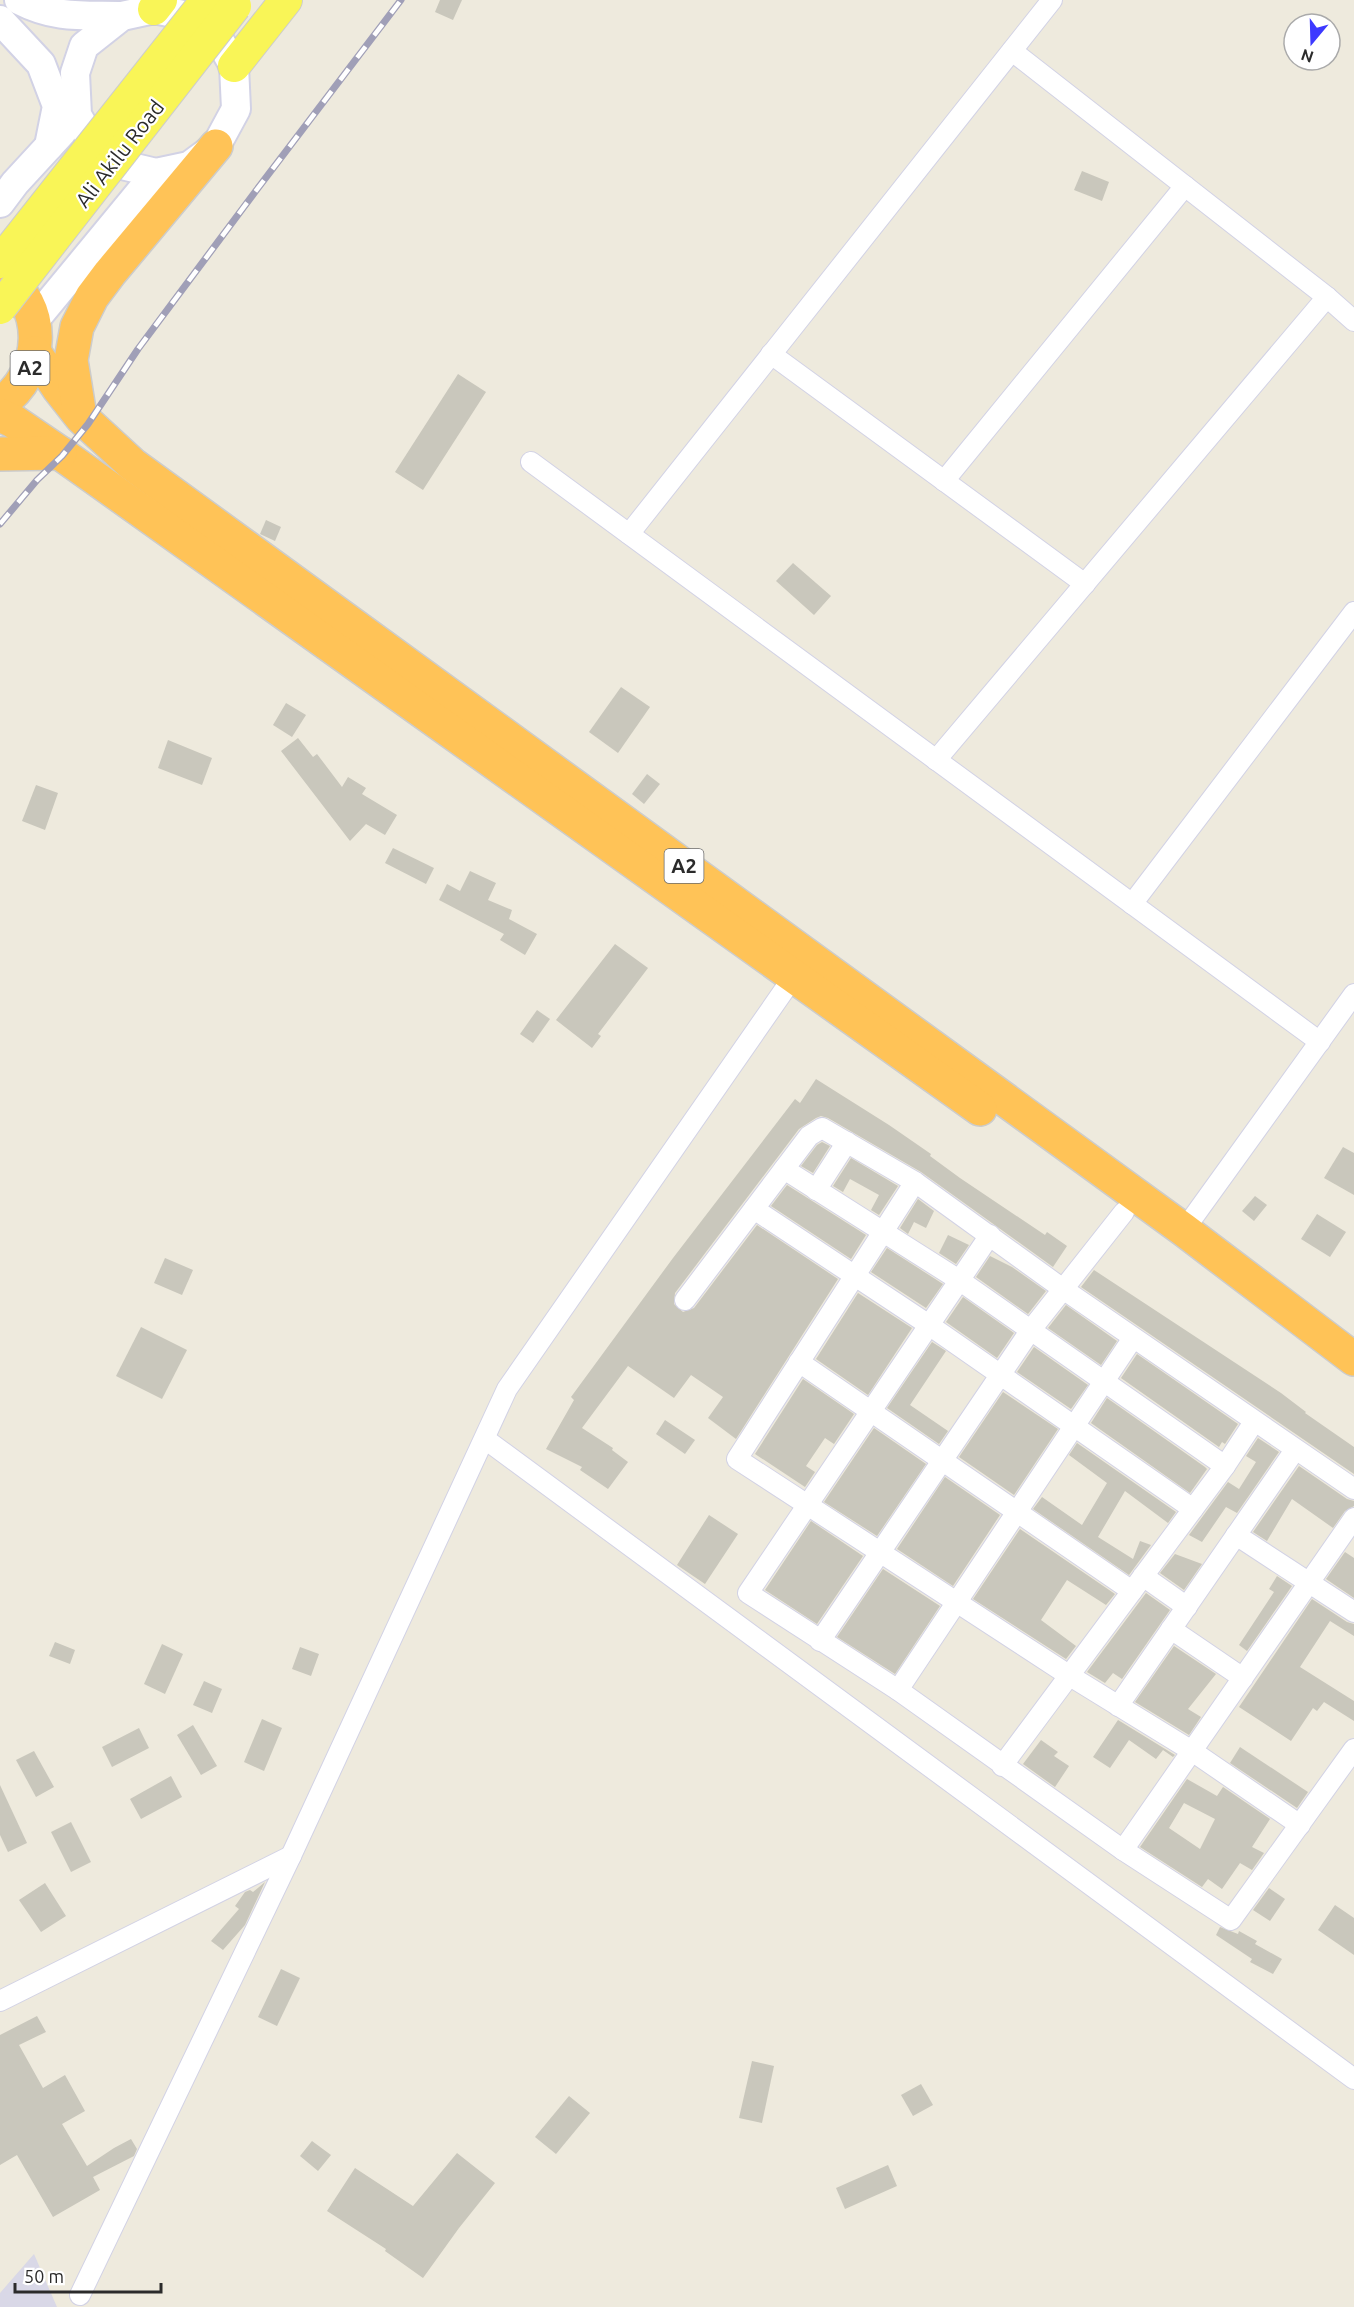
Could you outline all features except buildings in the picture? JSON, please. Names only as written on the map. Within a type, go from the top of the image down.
[{"type":"highway","points":[[81,417],[71,360],[76,327],[92,297],[110,273],[216,146]]},
{"type":"highway","name":"A2","points":[[0,275],[8,279],[26,301],[35,337],[58,389],[81,417],[132,464],[1184,1230],[1354,1359]]},
{"type":"highway","name":"A2","points":[[0,404],[13,395],[27,376],[35,337]]},
{"type":"highway","name":"A2","points":[[0,415],[13,421],[60,453],[1354,1376]]},
{"type":"highway","points":[[0,454],[60,453]]},
{"type":"main road","points":[[19,0],[41,10],[64,16],[122,16],[158,4],[188,16],[217,36],[234,66],[236,109],[216,146],[189,166],[156,172],[122,165],[94,145],[77,115],[75,73],[84,46],[122,16]]},
{"type":"main road","points":[[234,66],[286,0]]},
{"type":"main road","name":"Ali Akilu Road","points":[[0,262],[227,2]]},
{"type":"main road","name":"Ali Akilu Road","points":[[0,308],[227,2]]},
{"type":"main road","points":[[0,19],[75,73]]},
{"type":"main road","points":[[0,19],[41,64],[57,106],[49,146]]},
{"type":"main road","points":[[0,203],[15,183],[77,115]]},
{"type":"main road","points":[[35,337],[156,172]]},
{"type":"street","points":[[629,534],[1052,0]]},
{"type":"street","points":[[1012,51],[1328,297],[1354,321]]},
{"type":"street","points":[[944,481],[1185,186]]},
{"type":"street","points":[[936,760],[1328,297]]},
{"type":"street","points":[[771,354],[1085,584]]},
{"type":"street","points":[[531,462],[1320,1042]]},
{"type":"street","points":[[1132,904],[1354,612]]},
{"type":"street","points":[[80,2295],[291,1856],[507,1389],[794,976]]},
{"type":"street","points":[[1184,1230],[1354,994]]},
{"type":"street","points":[[685,1300],[815,1130],[822,1128],[915,1182],[1133,1338],[1354,1489]]},
{"type":"street","points":[[816,1190],[847,1142]]},
{"type":"street","points":[[784,1169],[959,1280],[1225,1466]]},
{"type":"street","points":[[915,1182],[737,1460],[1070,1676],[1192,1751],[1300,1825]]},
{"type":"street","points":[[754,1209],[929,1324],[1193,1509]]},
{"type":"street","points":[[820,1641],[1030,1330],[1124,1212]]},
{"type":"street","points":[[990,1235],[748,1593],[898,1690],[1123,1850],[1231,1920],[1354,1749]]},
{"type":"street","points":[[898,1690],[1133,1338]]},
{"type":"street","points":[[799,1362],[1018,1511],[1138,1583],[1187,1607]]},
{"type":"street","points":[[1002,1766],[1225,1466],[1254,1422]]},
{"type":"street","points":[[484,1439],[1354,2079]]},
{"type":"street","points":[[1118,1706],[1295,1450]]},
{"type":"street","points":[[1123,1850],[1354,1518]]},
{"type":"street","points":[[1236,1535],[1354,1612]]},
{"type":"street","points":[[1171,1629],[1243,1678]]},
{"type":"street","points":[[0,2001],[291,1856]]},
{"type":"shaded area","points":[[34,2254],[57,2307],[0,2307],[0,2293]]},
{"type":"railway","points":[[0,524],[88,424],[138,349],[401,0]]}]
